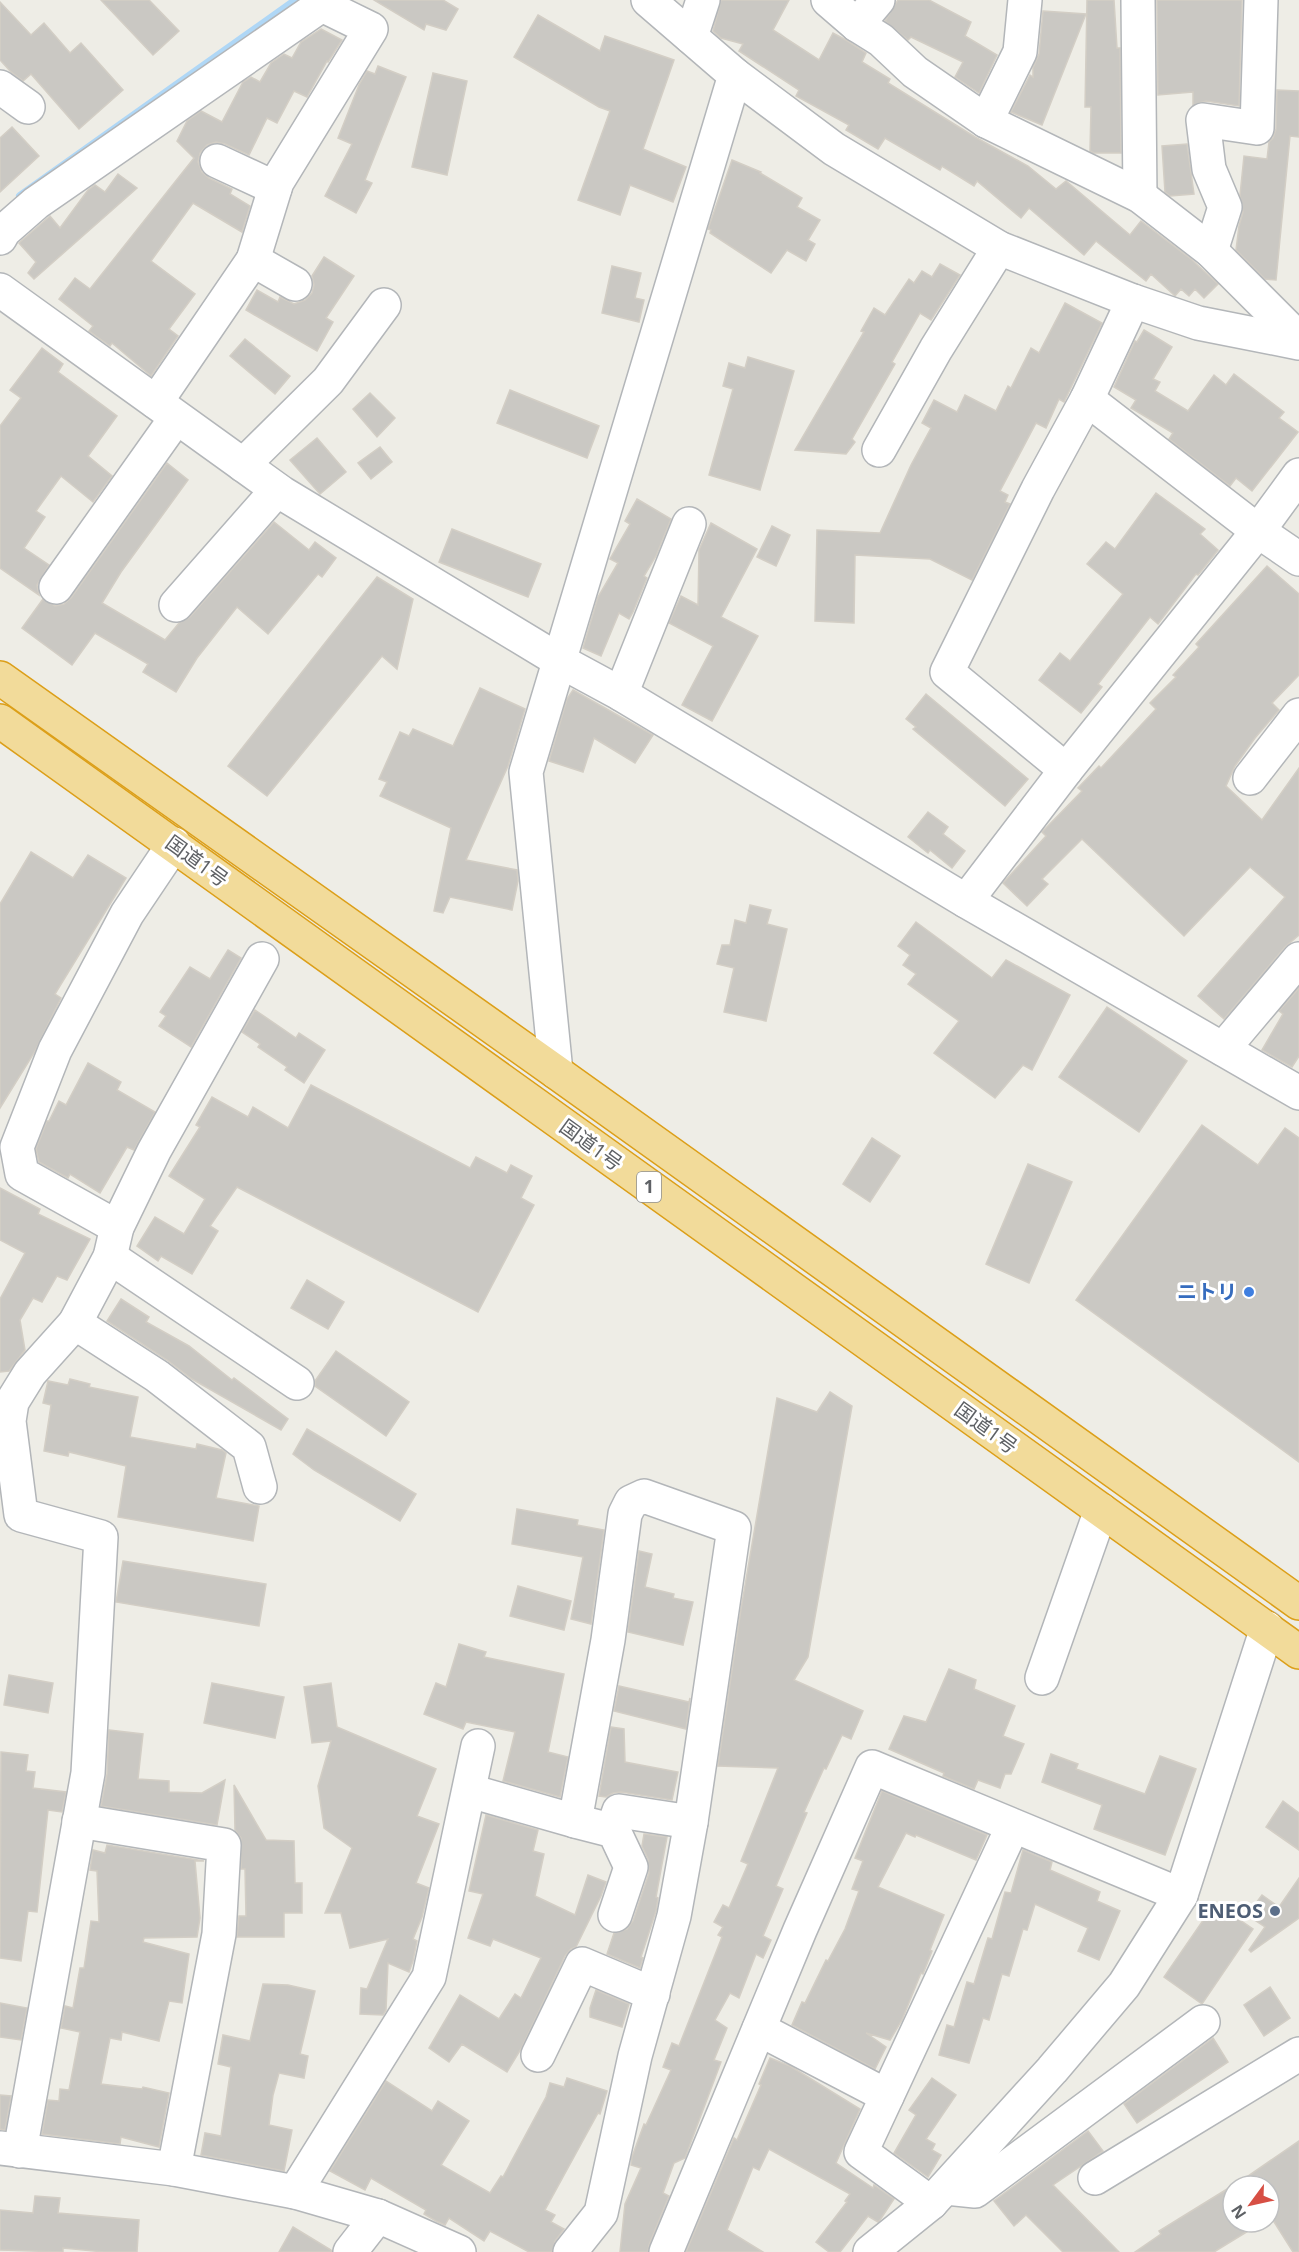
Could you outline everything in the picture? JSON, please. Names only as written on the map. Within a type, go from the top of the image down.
[{"type":"highway","name":"国道1号","points":[[0,678],[1299,1603]]},
{"type":"highway","name":"国道1号","points":[[0,721],[1299,1652]]},
{"type":"street","points":[[648,0],[735,75],[834,149],[999,248],[1198,323],[1299,341]]},
{"type":"street","points":[[691,36],[703,0]]},
{"type":"street","points":[[828,0],[857,25],[881,40],[915,72],[986,121],[1140,196],[1211,252],[1299,341]]},
{"type":"street","points":[[857,25],[878,0]]},
{"type":"street","points":[[986,121],[1020,52],[1025,0]]},
{"type":"street","points":[[1138,0],[1140,196]]},
{"type":"street","points":[[1211,252],[1225,207],[1209,169],[1203,120],[1257,128],[1261,0]]},
{"type":"street","points":[[0,238],[4,231],[36,203],[325,2],[371,29],[275,188],[253,260],[166,410],[56,587]]},
{"type":"street","points":[[556,1072],[525,772],[735,75]]},
{"type":"street","points":[[0,87],[28,107]]},
{"type":"street","points":[[217,161],[275,188]]},
{"type":"street","points":[[879,450],[936,349],[999,248]]},
{"type":"street","points":[[253,260],[295,284]]},
{"type":"street","points":[[0,290],[277,490],[560,661],[621,694],[966,901],[1299,1093]]},
{"type":"street","points":[[1066,770],[946,672],[1038,489],[1087,399],[1133,300]]},
{"type":"street","points":[[243,465],[328,381],[384,305]]},
{"type":"street","points":[[1087,399],[1258,531],[1299,559]]},
{"type":"street","points":[[966,901],[1066,770],[1258,531],[1299,475]]},
{"type":"street","points":[[176,605],[277,490]]},
{"type":"street","points":[[621,694],[689,524]]},
{"type":"street","points":[[1250,778],[1299,715]]},
{"type":"street","points":[[174,844],[127,914],[55,1050],[17,1147],[22,1174],[297,1383]]},
{"type":"street","points":[[262,959],[154,1152],[75,1323],[6,1402],[21,1515],[101,1537],[88,1773],[10,2150],[174,2169],[295,2192],[378,2216],[459,2252]]},
{"type":"street","points":[[1222,1049],[1299,959]]},
{"type":"street","points":[[75,1323],[158,1376],[249,1447],[260,1487]]},
{"type":"street","points":[[570,2252],[601,2213],[634,2056],[674,1916],[691,1822],[734,1528],[644,1496],[631,1502],[626,1514],[608,1640],[575,1821]]},
{"type":"street","points":[[1042,1678],[1101,1510]]},
{"type":"street","points":[[870,2252],[939,2195],[1052,2070],[1124,1985],[1181,1895],[1267,1628]]},
{"type":"street","points":[[295,2192],[429,1977],[478,1746]]},
{"type":"street","points":[[666,2252],[872,1767],[1181,1895]]},
{"type":"street","points":[[470,1791],[612,1831],[631,1867],[615,1915]]},
{"type":"street","points":[[612,1831],[619,1812],[691,1822]]},
{"type":"street","points":[[79,1821],[224,1845],[219,1934],[174,2169]]},
{"type":"street","points":[[1013,1826],[861,2152],[939,2195],[975,2191],[1203,2022]]},
{"type":"street","points":[[538,2055],[582,1964],[652,1994]]},
{"type":"street","points":[[759,2029],[887,2096]]},
{"type":"street","points":[[1095,2178],[1299,2054]]},
{"type":"street","points":[[350,2252],[378,2216]]},
{"type":"building","points":[[101,0],[149,0],[179,31],[153,55]]},
{"type":"building","points":[[374,0],[443,0],[458,9],[446,30],[426,24],[424,30]]},
{"type":"building","points":[[721,0],[789,0],[773,30],[819,60],[833,33],[846,40],[866,53],[862,62],[890,79],[888,83],[975,137],[1028,166],[1056,189],[1066,181],[1130,235],[1141,221],[1191,259],[1218,284],[1204,298],[1195,289],[1189,296],[1181,289],[1175,296],[1151,274],[1146,281],[1096,241],[1084,255],[1029,208],[1021,218],[977,181],[974,186],[942,166],[940,170],[885,138],[878,149],[846,130],[849,125],[796,96],[799,90],[739,51],[743,44],[721,38],[713,31]]},
{"type":"building","points":[[898,0],[929,0],[971,22],[965,36],[997,55],[979,93],[955,77],[963,62],[911,37],[908,40],[885,21]]},
{"type":"building","points":[[1087,0],[1114,0],[1117,48],[1120,48],[1121,153],[1090,151],[1091,107],[1085,107]]},
{"type":"building","points":[[1157,0],[1242,0],[1239,106],[1206,101],[1193,105],[1193,92],[1158,95]]},
{"type":"building","points":[[0,2],[31,35],[44,23],[70,53],[81,43],[123,90],[79,129],[31,74],[23,81],[0,60]]},
{"type":"building","points":[[1043,11],[1086,14],[1042,125],[1011,112],[1030,75],[1033,77],[1033,68],[1039,54]]},
{"type":"building","points":[[538,15],[600,51],[605,36],[674,60],[643,149],[686,167],[673,202],[630,185],[620,215],[578,200],[610,111],[599,107],[514,57]]},
{"type":"building","points":[[321,29],[342,40],[307,97],[294,91],[277,123],[267,118],[249,155],[216,142],[207,145],[200,153],[198,162],[202,172],[232,189],[230,194],[250,206],[242,232],[193,203],[151,261],[195,294],[169,329],[178,336],[151,376],[112,343],[110,346],[89,331],[93,326],[59,299],[75,278],[90,289],[194,158],[177,141],[187,121],[201,111],[222,122],[243,82],[251,77],[260,82],[271,63],[284,54],[292,58],[301,42]]},
{"type":"building","points":[[378,66],[406,77],[365,180],[372,183],[356,213],[325,196],[352,144],[338,138],[359,85],[367,71],[375,74]]},
{"type":"building","points":[[433,73],[467,81],[447,175],[412,167]]},
{"type":"building","points":[[1277,90],[1299,91],[1299,137],[1290,136],[1276,280],[1265,279],[1236,250],[1243,212],[1240,195],[1244,156],[1267,159],[1269,142],[1276,129]]},
{"type":"building","points":[[12,127],[39,156],[0,192],[0,138]]},
{"type":"building","points":[[1187,144],[1194,194],[1170,196],[1165,192],[1162,146]]},
{"type":"building","points":[[732,160],[761,172],[802,198],[797,207],[820,220],[808,240],[815,244],[806,261],[787,250],[771,273],[710,233],[711,230],[708,229]]},
{"type":"building","points":[[118,174],[137,188],[34,279],[28,273],[36,262],[19,243],[50,216],[60,228],[88,190],[95,185],[105,192]]},
{"type":"building","points":[[324,257],[354,276],[326,318],[333,322],[317,351],[246,310],[257,290],[278,302],[280,297],[294,304],[305,300],[312,293],[314,285],[312,276]]},
{"type":"building","points":[[940,264],[960,275],[931,320],[920,313],[892,362],[895,364],[852,439],[855,442],[846,454],[795,450],[864,332],[861,331],[874,308],[885,315],[909,279],[914,283],[922,271],[932,277]]},
{"type":"building","points":[[612,266],[641,273],[635,298],[644,300],[639,322],[602,313]]},
{"type":"building","points":[[1065,303],[1102,323],[1064,402],[1059,399],[1046,428],[1036,423],[1000,491],[1008,495],[1005,502],[1010,504],[972,580],[930,559],[855,555],[854,623],[815,621],[817,530],[880,533],[911,465],[931,428],[922,423],[934,400],[957,412],[965,395],[996,411],[1008,386],[1011,388],[1031,348],[1039,353]]},
{"type":"building","points":[[1144,330],[1172,347],[1153,379],[1160,382],[1155,391],[1188,411],[1214,375],[1226,385],[1234,374],[1284,412],[1279,418],[1298,432],[1252,491],[1236,478],[1230,486],[1169,439],[1173,433],[1131,408],[1136,400],[1114,387],[1135,341],[1137,342]]},
{"type":"building","points":[[245,339],[290,376],[275,394],[230,356]]},
{"type":"building","points":[[42,348],[63,364],[58,372],[117,416],[88,456],[112,476],[93,502],[61,476],[36,511],[45,517],[24,548],[49,565],[37,585],[39,595],[0,568],[0,426],[21,398],[10,390]]},
{"type":"building","points":[[748,357],[794,371],[760,490],[709,475],[733,389],[723,386],[729,363],[745,368]]},
{"type":"building","points":[[510,390],[599,426],[587,458],[497,423]]},
{"type":"building","points":[[370,393],[395,418],[377,437],[353,409]]},
{"type":"building","points":[[317,438],[346,472],[320,494],[290,460]]},
{"type":"building","points":[[380,447],[392,462],[371,479],[358,463]]},
{"type":"building","points":[[167,463],[188,480],[121,572],[102,603],[165,640],[179,623],[190,617],[274,522],[309,550],[315,542],[336,558],[322,577],[318,574],[268,634],[237,607],[197,658],[176,692],[143,672],[148,664],[95,633],[72,665],[22,628],[43,599],[55,606],[64,604],[71,598]]},
{"type":"building","points":[[1156,493],[1205,529],[1200,534],[1218,550],[1198,575],[1196,574],[1158,624],[1150,617],[1098,684],[1102,687],[1081,713],[1039,680],[1060,653],[1070,661],[1123,594],[1087,564],[1106,542],[1115,549]]},
{"type":"building","points":[[637,499],[671,519],[656,556],[644,576],[647,578],[633,612],[629,619],[619,613],[601,656],[583,648],[598,597],[618,563],[610,559],[630,524],[625,521]]},
{"type":"building","points":[[711,523],[757,549],[721,617],[758,636],[712,721],[682,705],[713,646],[669,623],[681,596],[698,605],[699,550]]},
{"type":"building","points":[[772,526],[790,535],[776,566],[757,557]]},
{"type":"building","points":[[452,529],[541,564],[528,597],[439,562]]},
{"type":"building","points":[[1267,566],[1299,594],[1299,675],[1272,703],[1279,710],[1235,766],[1226,786],[1262,820],[1299,768],[1299,935],[1285,947],[1224,1019],[1198,996],[1285,897],[1250,867],[1184,936],[1082,839],[1042,879],[1048,884],[1027,906],[1003,883],[1046,836],[1042,832],[1082,791],[1078,788],[1099,766],[1101,768],[1156,709],[1150,703],[1176,677],[1173,675],[1199,647],[1196,644]]},
{"type":"building","points":[[377,577],[413,599],[397,669],[382,656],[267,796],[228,766]]},
{"type":"building","points":[[480,688],[525,709],[508,766],[466,860],[517,870],[518,881],[512,910],[450,897],[443,913],[434,911],[451,828],[380,796],[387,782],[379,779],[400,732],[409,736],[413,729],[453,746]]},
{"type":"building","points":[[573,690],[653,735],[635,763],[594,738],[583,772],[549,761],[567,699]]},
{"type":"building","points":[[926,694],[1028,779],[1005,806],[913,729],[916,727],[906,719]]},
{"type":"building","points":[[928,812],[948,827],[943,834],[965,851],[952,868],[930,850],[928,853],[908,837]]},
{"type":"building","points":[[31,852],[73,878],[88,855],[126,878],[55,994],[61,998],[34,1053],[0,1108],[0,904]]},
{"type":"building","points":[[750,905],[771,910],[767,924],[787,929],[766,1021],[724,1012],[734,968],[717,964],[722,945],[730,945],[735,920],[746,923]]},
{"type":"building","points":[[916,922],[992,978],[1006,960],[1070,995],[1032,1070],[1023,1065],[995,1098],[934,1053],[959,1021],[908,984],[916,974],[903,965],[910,955],[898,946]]},
{"type":"building","points":[[228,950],[241,958],[191,1047],[159,1026],[166,1016],[160,1012],[190,967],[210,979]]},
{"type":"building","points":[[1299,988],[1299,1056],[1292,1067],[1262,1050],[1283,1014],[1279,1011]]},
{"type":"building","points":[[1107,1007],[1187,1061],[1139,1132],[1059,1077]]},
{"type":"building","points":[[255,1010],[296,1038],[299,1033],[325,1050],[304,1083],[285,1070],[287,1067],[258,1047],[260,1044],[242,1032]]},
{"type":"building","points":[[88,1063],[121,1082],[117,1090],[155,1112],[134,1150],[127,1147],[100,1193],[70,1174],[68,1178],[39,1162],[36,1149],[47,1121],[59,1101],[66,1105]]},
{"type":"building","points":[[311,1085],[470,1168],[476,1157],[507,1173],[511,1165],[532,1176],[521,1198],[534,1205],[478,1312],[237,1187],[210,1226],[218,1231],[192,1274],[161,1256],[158,1261],[137,1246],[155,1217],[184,1234],[205,1199],[169,1176],[200,1127],[196,1125],[212,1097],[248,1117],[253,1107],[288,1128]]},
{"type":"building","points":[[1202,1125],[1258,1165],[1285,1128],[1299,1138],[1299,1462],[1076,1300]]},
{"type":"building","points":[[872,1138],[900,1156],[870,1202],[843,1184]]},
{"type":"building","points":[[1028,1164],[1072,1182],[1029,1283],[986,1264]]},
{"type":"building","points":[[0,1188],[40,1209],[38,1214],[90,1239],[67,1280],[57,1276],[42,1302],[33,1298],[20,1320],[25,1350],[9,1371],[0,1372],[0,1299],[25,1253],[0,1240]]},
{"type":"building","points":[[307,1280],[344,1302],[328,1329],[291,1308]]},
{"type":"building","points":[[121,1299],[149,1317],[146,1322],[189,1346],[232,1380],[234,1378],[288,1419],[281,1430],[192,1379],[107,1321]]},
{"type":"building","points":[[336,1351],[409,1402],[386,1436],[315,1386],[315,1381]]},
{"type":"building","points":[[70,1379],[90,1384],[89,1387],[138,1397],[130,1437],[196,1449],[197,1444],[226,1453],[216,1498],[259,1506],[253,1541],[118,1517],[126,1466],[69,1452],[68,1456],[44,1451],[51,1405],[43,1403],[48,1381],[68,1385]]},
{"type":"building","points":[[830,1392],[852,1406],[808,1657],[794,1680],[863,1711],[851,1739],[842,1735],[804,1812],[807,1813],[776,1886],[783,1889],[763,1936],[771,1940],[763,1958],[756,1954],[739,1998],[730,1993],[715,2020],[727,2028],[714,2060],[721,2062],[685,2158],[674,2163],[663,2193],[669,2196],[648,2252],[620,2252],[625,2204],[641,2168],[631,2165],[632,2157],[644,2124],[646,2125],[671,2070],[663,2067],[672,2043],[679,2046],[722,1937],[718,1935],[723,1927],[714,1922],[723,1905],[729,1908],[748,1864],[741,1861],[778,1768],[718,1766],[741,1609],[777,1398],[817,1412]]},
{"type":"building","points":[[307,1429],[416,1494],[400,1521],[314,1470],[293,1454]]},
{"type":"building","points":[[517,1509],[578,1520],[577,1525],[604,1530],[591,1624],[571,1619],[583,1557],[512,1544]]},
{"type":"building","points":[[639,1551],[652,1554],[645,1587],[674,1594],[673,1598],[693,1602],[683,1645],[628,1632]]},
{"type":"building","points":[[123,1561],[266,1584],[259,1626],[116,1602]]},
{"type":"building","points":[[518,1586],[571,1601],[564,1630],[510,1616]]},
{"type":"building","points":[[459,1644],[486,1652],[484,1657],[564,1674],[548,1752],[568,1757],[560,1797],[503,1781],[515,1732],[466,1722],[463,1729],[424,1714],[436,1683],[446,1687]]},
{"type":"building","points":[[949,1669],[976,1680],[974,1689],[1015,1706],[1003,1736],[1024,1744],[1011,1774],[1005,1774],[1000,1788],[978,1780],[974,1789],[889,1749],[904,1716],[926,1722]]},
{"type":"building","points":[[9,1675],[53,1683],[48,1713],[4,1705]]},
{"type":"building","points":[[212,1683],[284,1697],[275,1738],[204,1723]]},
{"type":"building","points":[[331,1683],[337,1727],[436,1769],[417,1816],[439,1824],[416,1883],[429,1888],[422,1917],[413,1939],[417,1941],[409,1972],[388,1963],[386,2010],[383,2015],[360,2014],[361,1988],[367,1989],[388,1939],[350,1948],[341,1913],[325,1913],[352,1848],[324,1828],[318,1786],[331,1741],[312,1743],[304,1687]]},
{"type":"building","points":[[619,1686],[689,1702],[690,1698],[686,1729],[614,1711]]},
{"type":"building","points":[[611,1727],[624,1729],[625,1762],[678,1772],[672,1800],[621,1792],[606,1797],[599,1796]]},
{"type":"building","points":[[109,1730],[143,1734],[138,1779],[169,1781],[169,1792],[202,1793],[225,1780],[217,1825],[101,1806],[107,1774]]},
{"type":"building","points":[[1,1752],[28,1755],[26,1771],[35,1772],[33,1788],[66,1792],[62,1812],[48,1810],[37,1912],[28,1911],[21,1961],[0,1958]]},
{"type":"building","points":[[1051,1754],[1078,1764],[1076,1769],[1145,1794],[1160,1756],[1196,1769],[1165,1855],[1094,1829],[1102,1805],[1042,1782]]},
{"type":"building","points":[[234,1785],[266,1840],[294,1841],[295,1883],[302,1883],[302,1913],[284,1913],[284,1937],[237,1937],[239,1916],[246,1916],[245,1869],[241,1869],[241,1838],[235,1830]]},
{"type":"building","points":[[882,1791],[987,1835],[976,1860],[906,1833],[878,1887],[944,1915],[923,1974],[921,1973],[902,2020],[890,2040],[866,2033],[886,2047],[875,2069],[792,2025],[802,2002],[805,2003],[826,1960],[828,1961],[845,1929],[859,1891],[852,1889],[863,1861],[855,1858]]},
{"type":"building","points":[[1283,1801],[1299,1813],[1299,1850],[1266,1827]]},
{"type":"building","points":[[486,1815],[538,1830],[533,1851],[544,1854],[535,1896],[575,1915],[588,1875],[606,1882],[576,1947],[565,1956],[521,2049],[507,2072],[462,2044],[449,2062],[429,2048],[460,1995],[499,2019],[515,1994],[521,1998],[541,1958],[493,1939],[490,1946],[468,1938],[483,1894],[469,1891]]},
{"type":"building","points":[[644,1834],[667,1837],[656,1897],[658,1898],[656,1911],[641,1957],[643,1958],[640,1968],[607,1954],[614,1933],[627,1929],[633,1921],[649,1873],[648,1859],[642,1846]]},
{"type":"building","points":[[107,1845],[204,1861],[195,1861],[200,1918],[197,1937],[144,1938],[143,1942],[189,1954],[182,2003],[169,2001],[159,2041],[122,2032],[121,2040],[110,2038],[101,2084],[142,2089],[143,2087],[169,2093],[159,2147],[121,2137],[120,2144],[42,2134],[48,2100],[59,2101],[60,2089],[69,2090],[80,2032],[61,2028],[65,2006],[73,2008],[80,1968],[84,1968],[91,1921],[99,1922],[97,1871],[90,1870],[93,1850],[105,1853]]},
{"type":"building","points":[[1023,1850],[1052,1862],[1050,1870],[1100,1892],[1097,1901],[1120,1911],[1099,1960],[1078,1951],[1088,1928],[1035,1904],[1027,1930],[1023,1929],[1009,1976],[1002,1974],[989,2020],[983,2018],[969,2063],[939,2055],[947,2025],[954,2027],[967,1982],[974,1984],[988,1938],[992,1939],[1005,1892],[1011,1893]]},
{"type":"building","name":"ENEOS","points":[[1299,1878],[1299,1918],[1251,1952],[1249,1950],[1265,1927],[1247,1915],[1262,1895],[1279,1907]]},
{"type":"building","points":[[1215,1903],[1253,1929],[1202,2004],[1164,1977]]},
{"type":"building","points":[[263,1984],[288,1985],[315,1991],[300,2054],[308,2056],[304,2078],[279,2073],[273,2095],[269,2125],[292,2130],[284,2171],[201,2155],[205,2133],[221,2136],[231,2067],[218,2064],[223,2035],[250,2041]]},
{"type":"building","points":[[1270,1987],[1290,2018],[1264,2036],[1244,2005]]},
{"type":"building","points":[[596,1990],[629,2004],[622,2027],[590,2017],[590,2008]]},
{"type":"building","points":[[0,2003],[27,2008],[21,2040],[0,2037]]},
{"type":"building","points":[[1213,2038],[1228,2062],[1137,2123],[1124,2104]]},
{"type":"building","points":[[770,2058],[790,2066],[860,2109],[836,2163],[894,2199],[878,2222],[868,2216],[840,2252],[829,2252],[816,2242],[847,2202],[845,2201],[850,2194],[769,2149],[759,2170],[753,2167],[727,2230],[763,2252],[686,2252],[734,2138],[737,2140],[761,2085],[759,2084]]},
{"type":"building","points":[[567,2078],[607,2091],[600,2114],[598,2113],[545,2210],[555,2215],[551,2222],[564,2229],[555,2241],[552,2252],[529,2252],[490,2231],[484,2241],[449,2218],[445,2225],[436,2221],[424,2214],[426,2210],[371,2178],[365,2190],[330,2171],[386,2081],[432,2111],[438,2101],[469,2121],[441,2165],[490,2193],[501,2176],[503,2177],[546,2097],[550,2083],[564,2087]]},
{"type":"building","points":[[932,2078],[956,2095],[926,2139],[935,2144],[932,2150],[941,2155],[928,2177],[894,2153],[916,2115],[909,2110]]},
{"type":"building","points":[[0,2095],[11,2096],[5,2130],[0,2129]]},
{"type":"building","points":[[1088,2131],[1103,2151],[1053,2185],[1119,2252],[1063,2252],[1026,2215],[1014,2226],[994,2201]]},
{"type":"building","points":[[1299,2141],[1299,2252],[1293,2252],[1281,2233],[1281,2174],[1251,2174]]},
{"type":"building","points":[[1221,2193],[1221,2234],[1243,2234],[1214,2252],[1135,2252],[1161,2234],[1159,2231]]},
{"type":"building","points":[[35,2196],[60,2198],[58,2213],[139,2220],[137,2252],[63,2248],[63,2252],[0,2250],[0,2210],[33,2213]]},
{"type":"building","points":[[293,2227],[331,2250],[332,2252],[279,2252]]},
{"type":"waterway","points":[[20,196],[296,0]]},
{"type":"place","name":"ニトリ","points":[[1249,1292]]},
{"type":"place","name":"ENEOS","points":[[1275,1911]]}]
